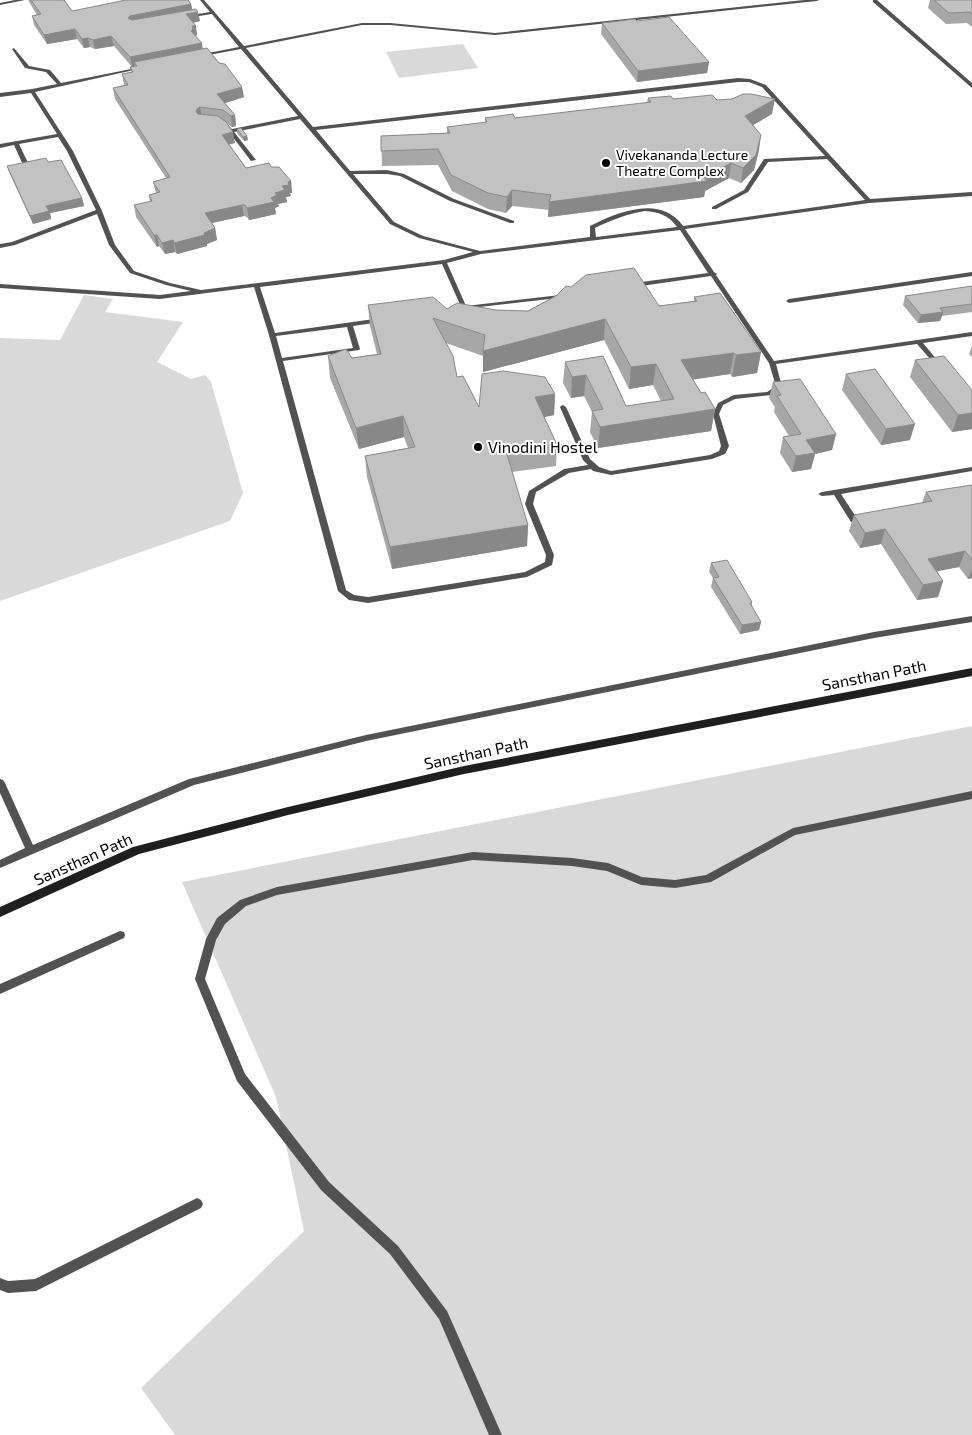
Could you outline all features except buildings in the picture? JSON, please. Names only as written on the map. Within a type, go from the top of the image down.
[{"type":"street","name":"Sansthan Path","points":[[0,912],[137,850],[288,811],[464,770],[972,672]]},
{"type":"lane","points":[[0,4],[21,0]]},
{"type":"lane","points":[[202,0],[301,117],[351,172],[392,223],[421,237],[481,252]]},
{"type":"lane","points":[[197,57],[362,24],[390,24],[495,34],[817,0]]},
{"type":"lane","points":[[874,0],[971,84]]},
{"type":"lane","points":[[183,18],[212,13]]},
{"type":"lane","points":[[14,49],[27,67],[48,71],[60,85]]},
{"type":"lane","points":[[0,95],[32,91],[152,66]]},
{"type":"lane","points":[[312,129],[738,80],[750,81],[764,86],[870,201]]},
{"type":"lane","points":[[32,91],[70,151],[99,211],[112,245],[132,272],[168,284],[206,292]]},
{"type":"lane","points":[[231,131],[301,117]]},
{"type":"lane","points":[[222,124],[231,131],[253,160]]},
{"type":"lane","points":[[0,146],[60,135]]},
{"type":"lane","points":[[16,143],[27,167]]},
{"type":"lane","points":[[714,208],[738,197],[746,191],[766,160],[829,157]]},
{"type":"lane","points":[[351,172],[387,172],[402,175],[452,200],[512,222]]},
{"type":"lane","points":[[0,286],[160,297],[257,287],[444,262],[481,252],[682,228],[870,201],[972,194]]},
{"type":"lane","points":[[563,407],[587,460],[596,469],[611,473],[712,457],[722,452],[725,446],[716,414],[720,404],[734,398],[769,394],[776,389],[778,383],[772,363],[714,274],[682,228],[667,213],[655,210],[620,214],[592,227],[593,239]]},
{"type":"lane","points":[[0,246],[13,244],[99,211]]},
{"type":"lane","points":[[444,262],[464,308]]},
{"type":"lane","points":[[628,286],[714,274]]},
{"type":"lane","points":[[788,301],[972,274]]},
{"type":"lane","points":[[257,287],[272,334],[342,591],[352,598],[368,600],[526,574],[540,569],[549,564],[550,555],[529,504],[533,491],[567,471],[593,466]]},
{"type":"lane","points":[[455,310],[570,294]]},
{"type":"lane","points":[[272,334],[388,319]]},
{"type":"lane","points":[[279,360],[357,349],[349,324]]},
{"type":"lane","points":[[772,363],[972,334]]},
{"type":"lane","points":[[919,342],[942,370]]},
{"type":"lane","points":[[822,494],[972,469]]},
{"type":"lane","points":[[836,492],[854,520]]},
{"type":"lane","points":[[0,864],[192,782],[366,738],[874,635],[972,619]]},
{"type":"lane","points":[[0,783],[31,850]]},
{"type":"lane","points":[[496,1435],[443,1315],[394,1250],[325,1186],[241,1077],[200,979],[211,939],[221,921],[242,903],[277,891],[473,856],[572,862],[608,868],[642,881],[675,884],[708,879],[793,832],[972,795]]},
{"type":"lane","points":[[0,989],[120,934]]},
{"type":"lane","points":[[0,1284],[8,1287],[36,1285],[197,1204]]},
{"type":"shaded area","points":[[463,44],[478,68],[399,78],[386,52]]},
{"type":"shaded area","points":[[84,295],[113,299],[105,312],[183,322],[157,362],[191,379],[205,375],[211,382],[243,493],[230,521],[0,601],[0,338],[60,340]]},
{"type":"shaded area","points":[[972,726],[972,1435],[175,1435],[141,1388],[304,1231],[276,1097],[182,882]]},
{"type":"place","name":"Vivekananda Lecture Theatre Complex","points":[[606,163]]},
{"type":"place","name":"Vinodini Hostel","points":[[478,447]]}]
